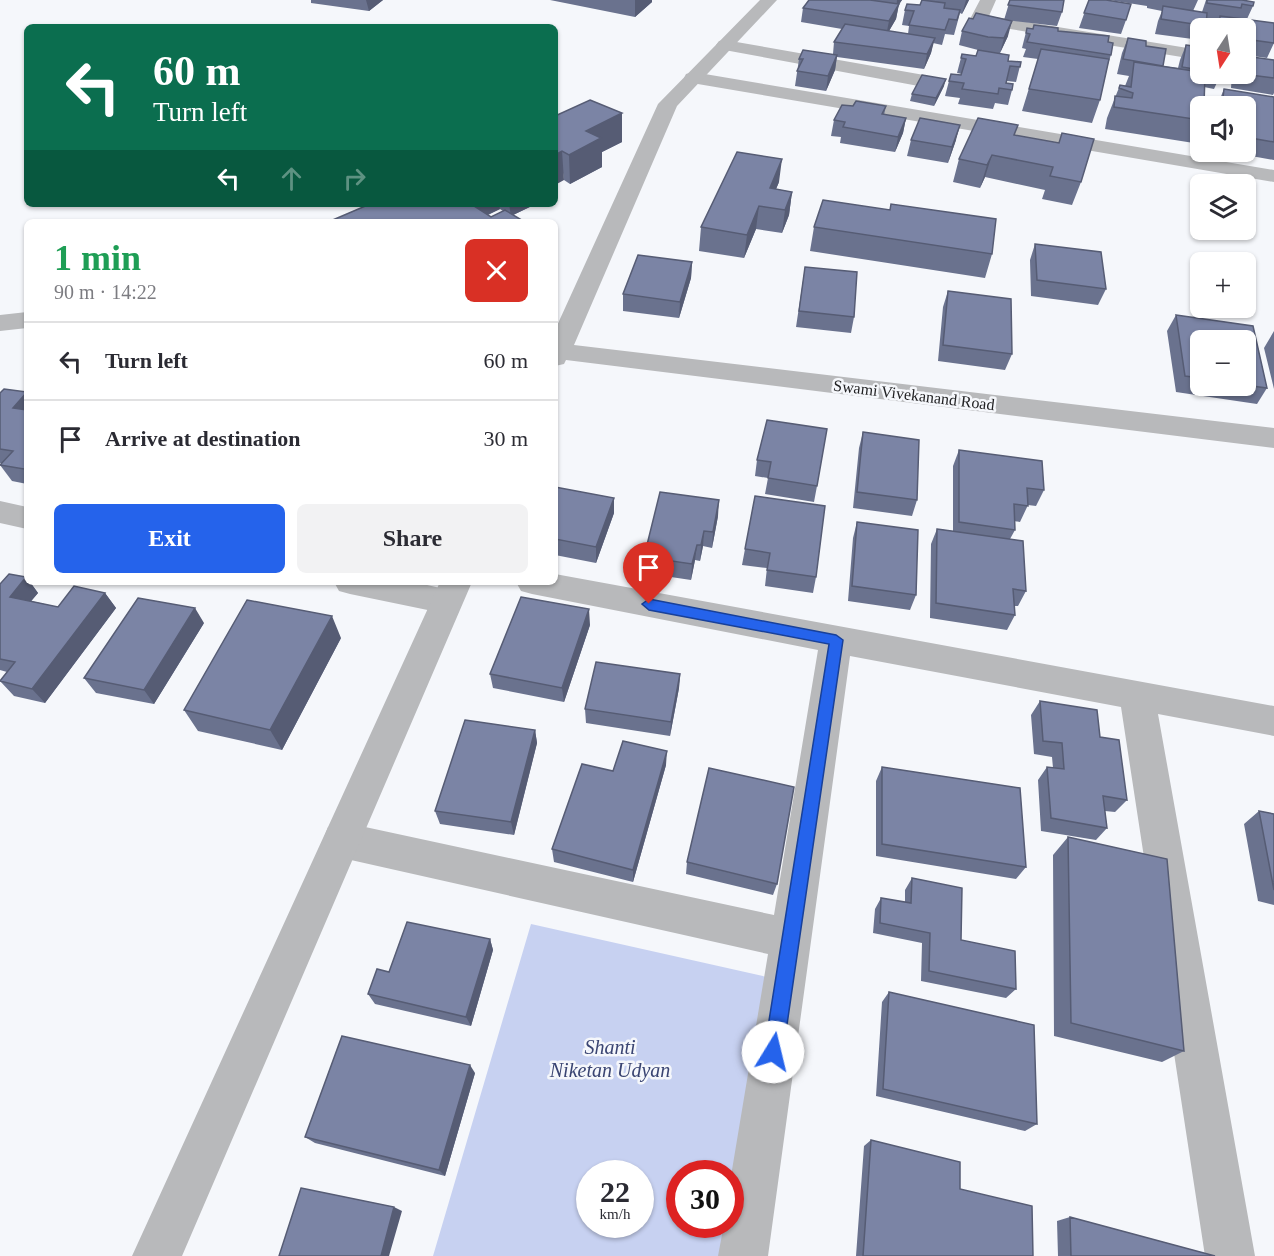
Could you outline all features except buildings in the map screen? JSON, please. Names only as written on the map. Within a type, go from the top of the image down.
[{"type":"street","points":[[558,350],[668,104],[769,0]]},
{"type":"street","points":[[988,0],[979,19],[1190,53]]},
{"type":"street","points":[[725,45],[924,81]]},
{"type":"street","points":[[693,78],[1274,176]]},
{"type":"street","points":[[0,323],[24,320]]},
{"type":"street","name":"Swami Vivekanand Road","points":[[558,354],[1274,438]]},
{"type":"street","points":[[0,512],[24,517]]},
{"type":"street","points":[[158,1256],[452,592],[381,585]]},
{"type":"street","points":[[548,585],[1274,722]]},
{"type":"street","points":[[742,1256],[836,640]]},
{"type":"street","points":[[1137,696],[1230,1256]]},
{"type":"street","points":[[342,840],[790,939]]},
{"type":"green space","name":"Shanti Niketan Udyan","points":[[531,924],[767,977],[741,1160],[666,1160],[666,1238],[731,1238],[728,1256],[433,1256]]},
{"type":"route","points":[[649,604],[836,640],[773,1052]]}]
